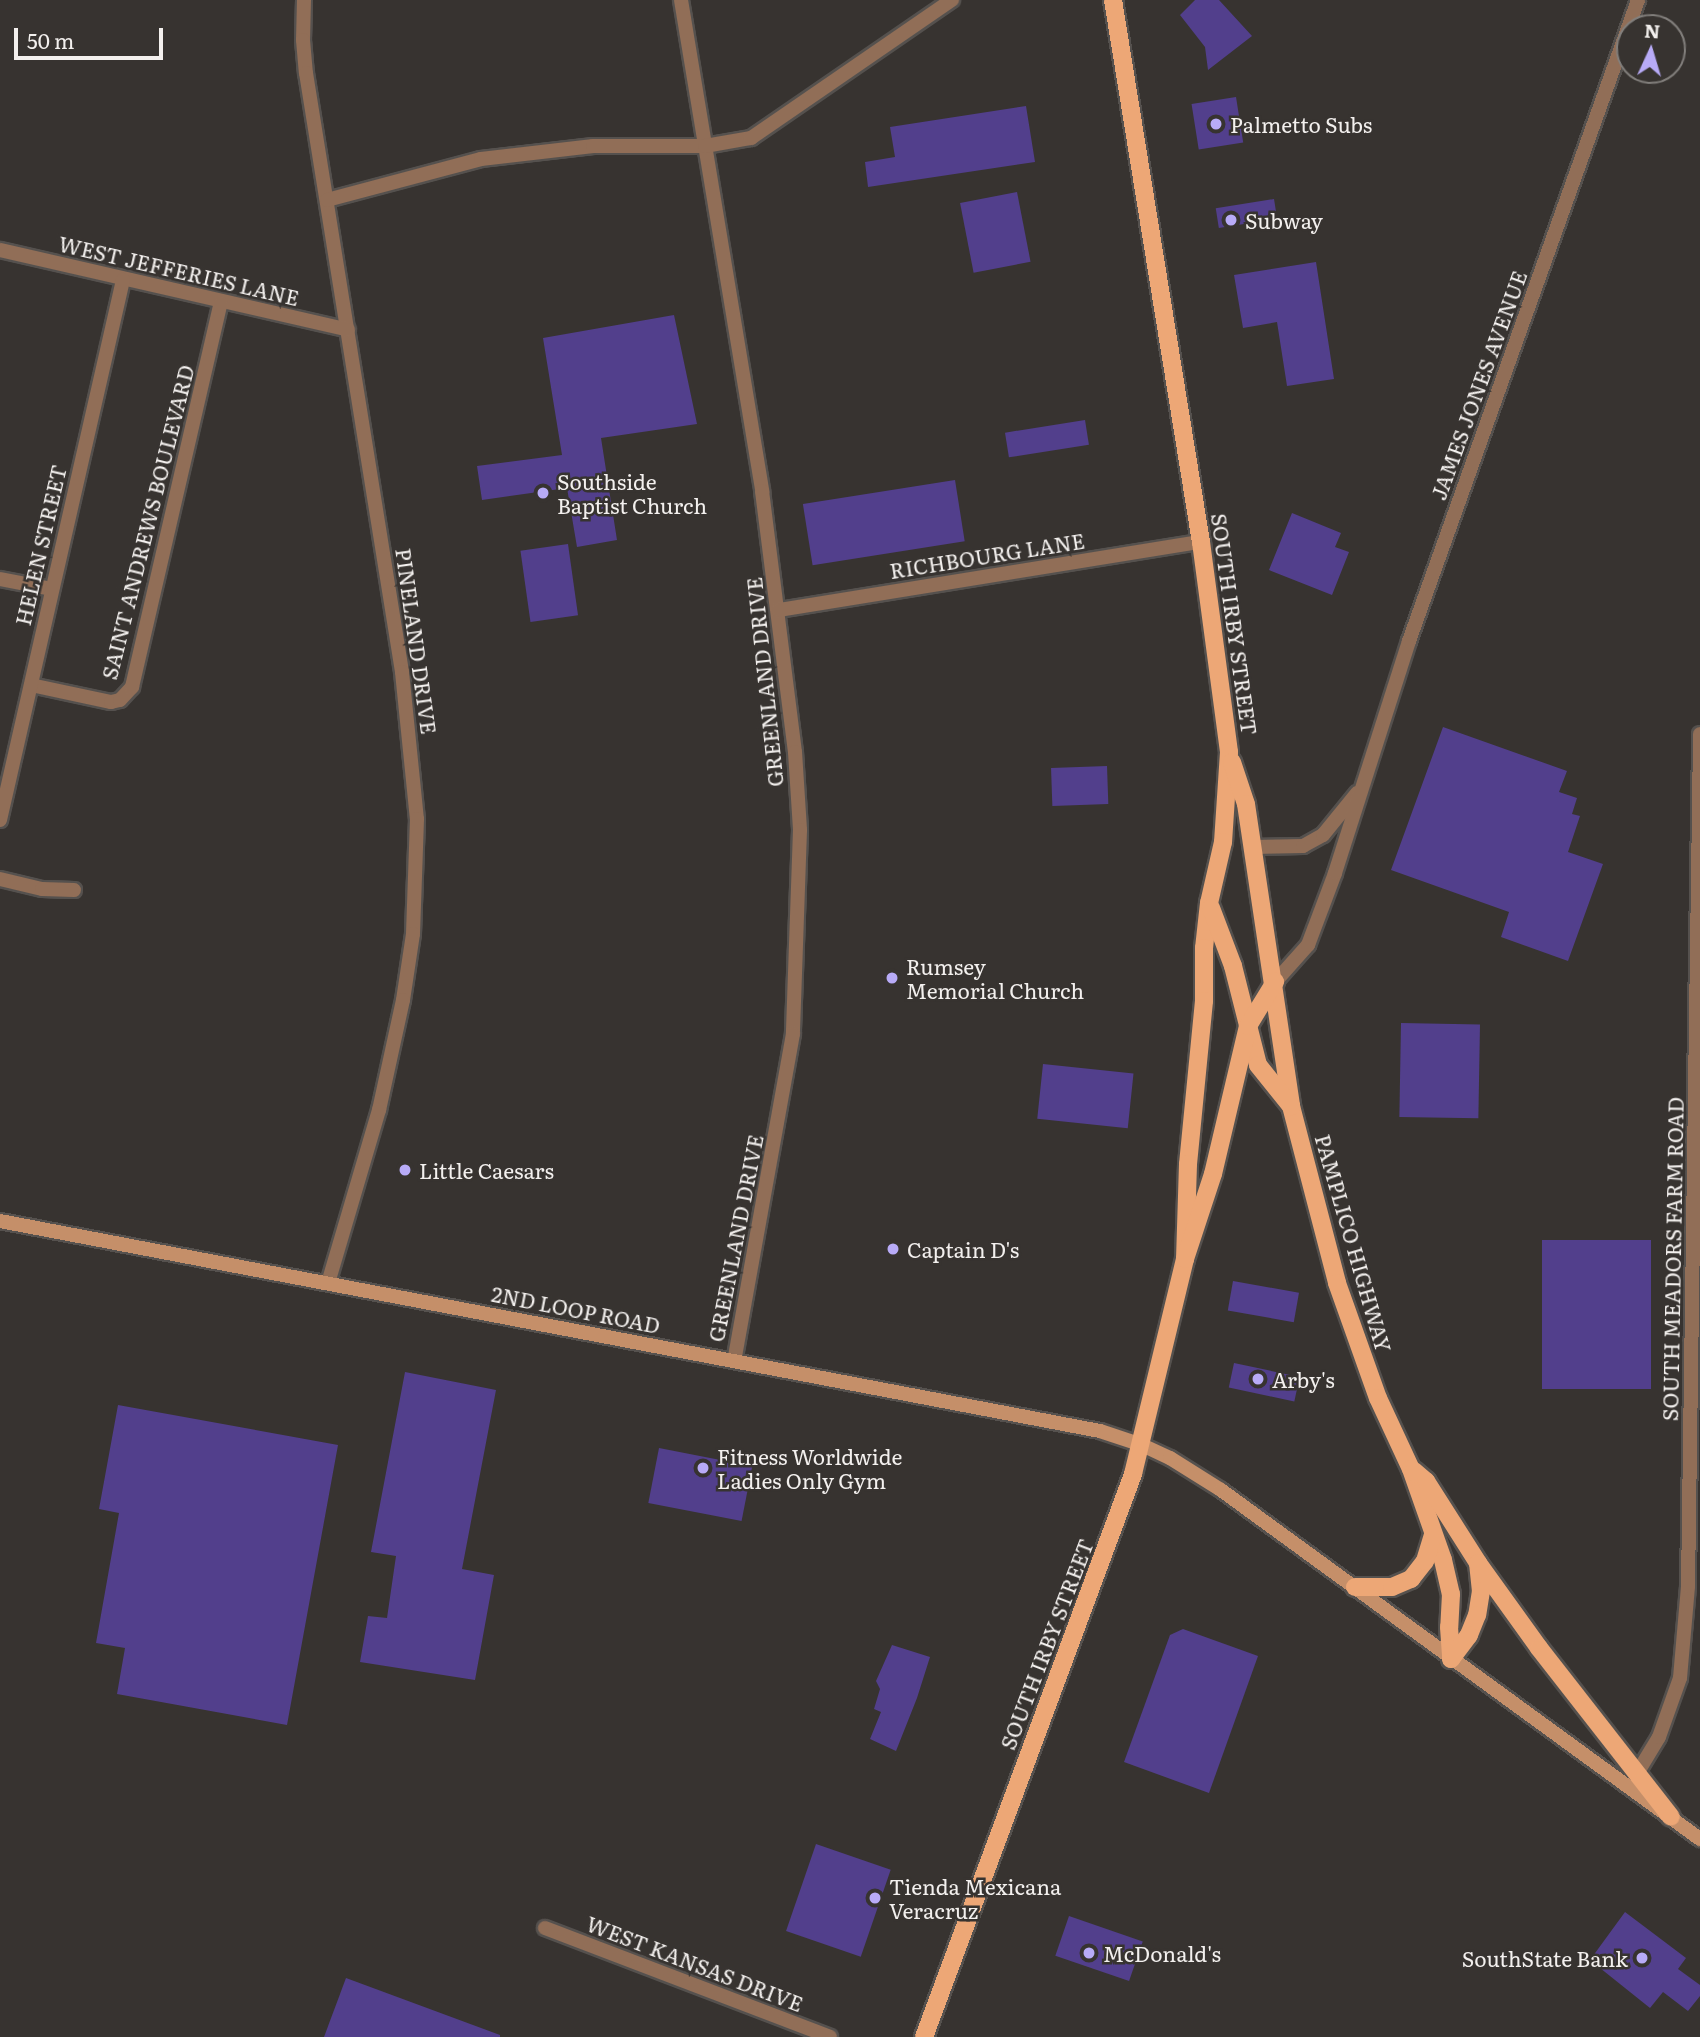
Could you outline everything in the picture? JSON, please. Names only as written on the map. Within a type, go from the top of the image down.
[{"type":"main road","name":"SOUTH IRBY STREET","points":[[1113,0],[1201,542],[1229,752],[1223,842],[1209,903],[1204,1001],[1188,1164],[1185,1259]]},
{"type":"main road","name":"PAMPLICO HIGHWAY","points":[[1229,752],[1246,804],[1275,982],[1291,1106],[1337,1283],[1378,1398],[1411,1469],[1444,1560],[1451,1594],[1451,1659]]},
{"type":"main road","name":"PAMPLICO HIGHWAY","points":[[1209,903],[1233,966],[1258,1065],[1291,1106]]},
{"type":"main road","name":"SOUTH IRBY STREET","points":[[924,2037],[1106,1552],[1142,1445],[1185,1259],[1213,1174],[1248,1026],[1275,982]]},
{"type":"main road","name":"2ND LOOP ROAD","points":[[0,1221],[1100,1431],[1142,1445]]},
{"type":"main road","name":"PAMPLICO HIGHWAY","points":[[1142,1445],[1170,1458],[1221,1490],[1700,1839]]},
{"type":"main road","name":"PAMPLICO HIGHWAY","points":[[1411,1469],[1426,1481],[1478,1563],[1636,1775],[1671,1817]]},
{"type":"main road","points":[[1355,1587],[1392,1587],[1411,1579],[1425,1561],[1433,1534]]},
{"type":"main road","name":"PAMPLICO HIGHWAY","points":[[1451,1659],[1469,1635],[1477,1615],[1481,1591],[1478,1563]]},
{"type":"street","name":"PINELAND DRIVE","points":[[304,0],[306,74],[402,672],[417,819],[413,934],[391,1059],[328,1283]]},
{"type":"street","name":"GREENLAND DRIVE","points":[[681,0],[762,491],[796,752],[800,830],[793,1034],[734,1361]]},
{"type":"street","points":[[327,200],[469,162],[556,149],[705,146],[751,138],[951,0]]},
{"type":"street","name":"JAMES JONES AVENUE","points":[[1275,982],[1308,945],[1335,873],[1409,641],[1638,0]]},
{"type":"street","name":"WEST JEFFERIES LANE","points":[[0,250],[348,331]]},
{"type":"street","name":"HELEN STREET","points":[[0,820],[122,280]]},
{"type":"street","name":"SAINT ANDREWS BOULEVARD","points":[[30,684],[111,702],[120,700],[132,687],[221,303]]},
{"type":"street","name":"RICHBOURG LANE","points":[[779,610],[1201,542]]},
{"type":"street","points":[[0,579],[52,589]]},
{"type":"street","name":"SOUTH MEADORS FARM ROAD","points":[[1636,1775],[1659,1737],[1680,1678],[1688,1586],[1700,734]]},
{"type":"street","name":"JAMES JONES AVENUE","points":[[1253,847],[1303,846],[1323,835],[1363,786]]},
{"type":"street","points":[[0,879],[42,889],[74,890]]},
{"type":"street","name":"WEST KANSAS DRIVE","points":[[545,1928],[830,2037]]},
{"type":"building","points":[[1195,0],[1219,0],[1252,36],[1208,70],[1205,47],[1180,15]]},
{"type":"building","points":[[1236,97],[1243,142],[1199,149],[1192,104]]},
{"type":"building","points":[[1026,106],[1035,162],[868,187],[865,162],[895,157],[890,127]]},
{"type":"building","points":[[1017,192],[1031,262],[974,273],[960,203]]},
{"type":"building","points":[[1274,199],[1277,219],[1219,228],[1216,208]]},
{"type":"building","points":[[1316,262],[1334,379],[1287,386],[1277,322],[1243,328],[1234,275]]},
{"type":"building","points":[[674,315],[697,424],[601,438],[617,540],[577,547],[567,488],[482,500],[477,466],[562,455],[543,338]]},
{"type":"building","points":[[1085,420],[1089,445],[1009,457],[1005,433]]},
{"type":"building","points":[[955,480],[965,541],[813,565],[803,504]]},
{"type":"building","points":[[1292,513],[1341,533],[1335,547],[1349,552],[1332,595],[1269,570]]},
{"type":"building","points":[[568,544],[578,615],[530,622],[520,551]]},
{"type":"building","points":[[1443,727],[1567,771],[1559,792],[1577,798],[1572,814],[1580,816],[1568,852],[1603,864],[1568,961],[1501,937],[1509,912],[1391,870]]},
{"type":"building","points":[[1107,766],[1108,804],[1052,806],[1051,768]]},
{"type":"building","points":[[1401,1023],[1480,1024],[1478,1118],[1399,1117]]},
{"type":"building","points":[[1043,1064],[1134,1074],[1128,1128],[1037,1119]]},
{"type":"building","points":[[1542,1240],[1651,1240],[1651,1389],[1542,1389]]},
{"type":"building","points":[[1233,1281],[1299,1293],[1294,1322],[1228,1311]]},
{"type":"building","points":[[1234,1363],[1300,1377],[1294,1401],[1229,1387]]},
{"type":"building","points":[[405,1372],[496,1390],[462,1569],[494,1575],[475,1680],[360,1662],[368,1616],[387,1618],[396,1556],[371,1552]]},
{"type":"building","points":[[118,1405],[338,1445],[287,1725],[117,1694],[125,1648],[96,1643],[119,1513],[99,1509]]},
{"type":"building","points":[[659,1448],[752,1466],[742,1521],[648,1503]]},
{"type":"building","points":[[1183,1629],[1258,1656],[1209,1793],[1124,1762],[1170,1635]]},
{"type":"building","points":[[892,1645],[930,1657],[896,1751],[870,1739],[881,1712],[874,1709],[880,1689],[876,1681]]},
{"type":"building","points":[[816,1844],[891,1870],[861,1957],[786,1931]]},
{"type":"building","points":[[1625,1912],[1686,1958],[1678,1969],[1700,1985],[1700,1996],[1688,2011],[1663,1992],[1650,2008],[1590,1960]]},
{"type":"building","points":[[1069,1916],[1143,1941],[1129,1981],[1055,1956]]},
{"type":"building","points":[[346,1978],[500,2035],[500,2037],[324,2037]]},
{"type":"place","name":"Palmetto Subs","points":[[1216,124]]},
{"type":"place","name":"Subway","points":[[1231,220]]},
{"type":"place","name":"Southside Baptist Church","points":[[543,493]]},
{"type":"place","name":"Rumsey Memorial Church","points":[[892,978]]},
{"type":"place","name":"Little Caesars","points":[[405,1170]]},
{"type":"place","name":"Captain D's","points":[[893,1249]]},
{"type":"place","name":"Arby's","points":[[1258,1379]]},
{"type":"place","name":"Fitness Worldwide Ladies Only Gym","points":[[703,1468]]},
{"type":"place","name":"Tienda Mexicana Veracruz","points":[[875,1898]]},
{"type":"place","name":"McDonald's","points":[[1089,1953]]},
{"type":"place","name":"SouthState Bank","points":[[1642,1958]]}]
